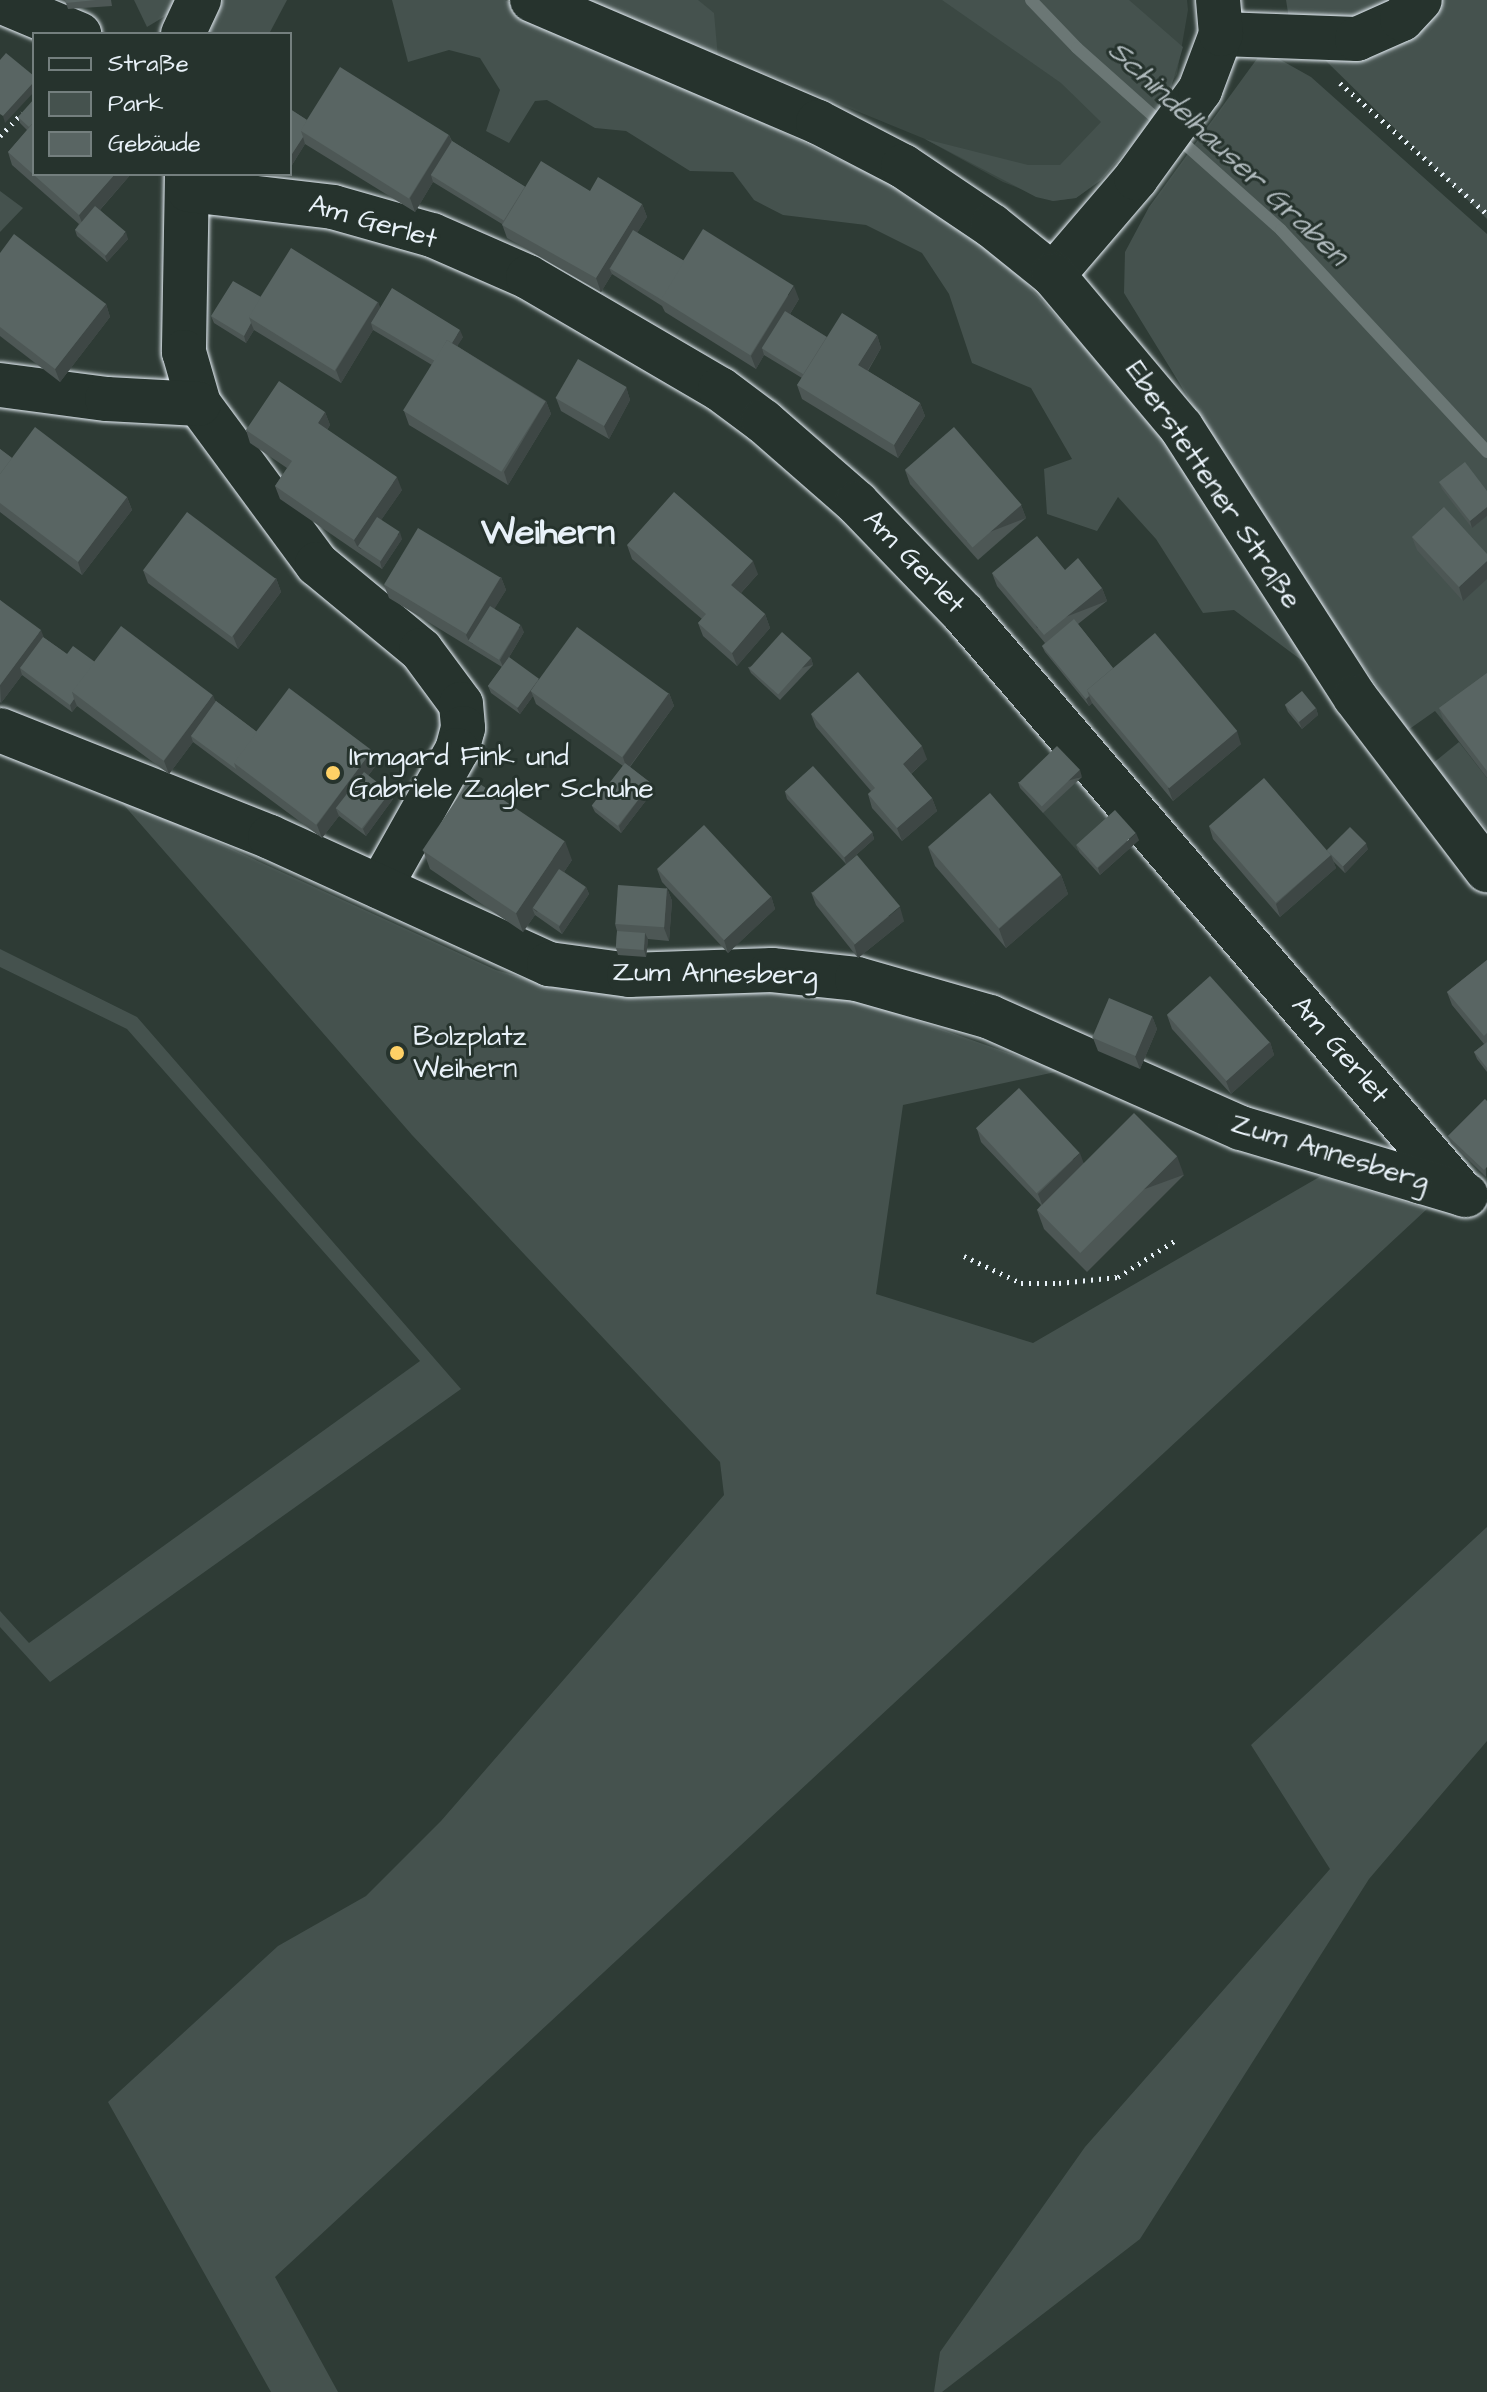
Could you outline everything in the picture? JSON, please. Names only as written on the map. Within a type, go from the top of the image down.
[{"type":"street","points":[[184,32],[199,0]]},
{"type":"street","name":"Eberstettener Straße","points":[[532,0],[818,122],[903,166],[992,226],[1053,275],[1181,427],[1355,697],[1487,870]]},
{"type":"street","points":[[1053,275],[1171,132],[1220,17],[1357,39],[1402,19],[1420,0]]},
{"type":"street","points":[[0,1],[74,32]]},
{"type":"street","points":[[188,182],[184,352],[199,404],[317,564],[421,650],[461,704],[463,728],[457,750],[380,887]]},
{"type":"street","name":"Am Gerlet","points":[[188,182],[333,207],[432,235],[540,283],[720,389],[763,421],[857,503],[963,613],[1475,1198]]},
{"type":"street","points":[[0,385],[107,399],[199,404]]},
{"type":"street","name":"Zum Annesberg","points":[[0,730],[155,789],[549,964],[629,975],[814,973],[925,997],[990,1017],[1241,1128],[1475,1198]]},
{"type":"path","points":[[1332,79],[1487,214]]},
{"type":"path","points":[[0,136],[26,109]]},
{"type":"path","points":[[964,1256],[1021,1283],[1059,1283],[1118,1277],[1176,1240]]},
{"type":"shaded area","points":[[586,0],[1187,0],[1188,10],[1177,74],[1143,131],[1101,180],[1076,198],[1053,201],[1003,182],[925,139]]},
{"type":"shaded area","points":[[1082,777],[1117,816],[1077,851],[1043,812]]},
{"type":"green space","points":[[134,0],[179,0],[172,12],[147,27]]},
{"type":"green space","points":[[223,0],[287,0],[270,32],[210,32]]},
{"type":"green space","points":[[392,0],[505,0],[910,193],[1002,257],[1151,420],[1316,671],[1234,610],[1203,613],[1156,539],[1118,497],[1097,531],[1047,514],[1044,469],[1072,459],[1031,388],[972,363],[949,294],[922,253],[866,225],[783,215],[754,200],[733,172],[690,171],[626,131],[595,128],[547,100],[535,101],[509,143],[486,131],[500,90],[480,58],[449,50],[408,62]]},
{"type":"green space","points":[[586,0],[698,0],[714,13],[718,58]]},
{"type":"green space","points":[[942,0],[1129,0],[1183,47],[1166,104],[1101,180],[1076,198],[1053,201],[1036,197],[925,139],[1028,165],[1060,165],[1101,122],[1061,83]]},
{"type":"green space","points":[[1286,0],[1401,0],[1373,18],[1290,25]]},
{"type":"green space","points":[[1439,0],[1487,0],[1487,219],[1323,58]]},
{"type":"green space","points":[[1270,54],[1311,77],[1487,234],[1487,689],[1444,722],[1435,711],[1408,730],[1288,560],[1124,293],[1125,252],[1149,207],[1259,56]]},
{"type":"green space","points":[[0,191],[23,208],[0,232]]},
{"type":"green space","points":[[1459,742],[1487,778],[1487,829],[1432,764]]},
{"type":"green space","points":[[116,796],[496,970],[544,984],[729,988],[864,1002],[1060,1071],[903,1105],[876,1294],[1033,1343],[1321,1176],[1427,1209],[275,2277],[338,2392],[271,2392],[108,2102],[278,1946],[366,1896],[441,1821],[724,1495],[720,1462],[412,1135]]},
{"type":"green space","points":[[0,949],[137,1017],[461,1389],[50,1682],[0,1627],[0,1611],[29,1643],[420,1361],[127,1029],[0,967]]},
{"type":"green space","points":[[1487,1527],[1487,1741],[1369,1879],[1140,2239],[942,2392],[934,2392],[940,2352],[1085,2147],[1330,1869],[1251,1745]]},
{"type":"building","points":[[65,0],[96,0],[66,3]]},
{"type":"building","points":[[6,53],[32,74],[32,84],[3,116],[0,114],[0,60]]},
{"type":"building","points":[[340,67],[449,135],[409,198],[300,131]]},
{"type":"building","points":[[32,101],[32,124],[29,127],[18,117]]},
{"type":"building","points":[[292,110],[307,120],[301,131],[303,137],[292,154]]},
{"type":"building","points":[[32,124],[32,173],[8,152]]},
{"type":"building","points":[[452,141],[525,187],[504,220],[431,175]]},
{"type":"building","points":[[541,161],[590,191],[598,177],[642,204],[596,278],[502,225]]},
{"type":"building","points":[[35,176],[113,176],[79,215]]},
{"type":"building","points":[[95,206],[126,232],[106,255],[75,230]]},
{"type":"building","points":[[703,229],[794,286],[750,355],[660,299]]},
{"type":"building","points":[[633,230],[684,261],[661,299],[610,269]]},
{"type":"building","points":[[14,234],[106,304],[55,369],[0,327],[0,253]]},
{"type":"building","points":[[291,248],[378,302],[335,371],[248,317]]},
{"type":"building","points":[[233,281],[261,297],[249,317],[251,323],[244,336],[211,316]]},
{"type":"building","points":[[392,288],[460,330],[452,343],[447,340],[435,361],[371,323]]},
{"type":"building","points":[[785,311],[827,337],[803,374],[762,348]]},
{"type":"building","points":[[842,313],[877,335],[858,365],[920,403],[894,445],[797,385]]},
{"type":"building","points":[[447,340],[545,401],[501,472],[403,410]]},
{"type":"building","points":[[578,359],[626,387],[604,426],[556,398]]},
{"type":"building","points":[[279,381],[325,412],[318,423],[397,477],[354,540],[275,486],[292,461],[246,430]]},
{"type":"building","points":[[35,427],[127,497],[78,562],[0,503],[0,474]]},
{"type":"building","points":[[954,427],[1022,505],[973,547],[905,470]]},
{"type":"building","points":[[0,449],[12,458],[0,474]]},
{"type":"building","points":[[1465,462],[1487,491],[1487,507],[1470,521],[1439,482]]},
{"type":"building","points":[[674,492],[753,561],[731,585],[765,614],[732,653],[698,623],[706,614],[627,545]]},
{"type":"building","points":[[1444,507],[1487,554],[1487,561],[1459,587],[1412,537]]},
{"type":"building","points":[[187,512],[276,579],[232,637],[143,570]]},
{"type":"building","points":[[377,517],[400,532],[381,561],[358,546]]},
{"type":"building","points":[[418,528],[500,577],[466,634],[384,585]]},
{"type":"building","points":[[1037,536],[1065,570],[1078,558],[1102,588],[1044,635],[992,573]]},
{"type":"building","points":[[0,600],[41,630],[0,685]]},
{"type":"building","points":[[490,606],[521,625],[499,660],[468,641]]},
{"type":"building","points":[[1074,619],[1113,668],[1087,690],[1089,696],[1086,699],[1042,646]]},
{"type":"building","points":[[121,626],[213,695],[163,761],[72,691]]},
{"type":"building","points":[[577,627],[668,693],[622,757],[531,691]]},
{"type":"building","points":[[782,632],[811,658],[778,695],[749,668]]},
{"type":"building","points":[[1155,633],[1237,731],[1169,788],[1087,690]]},
{"type":"building","points":[[43,637],[67,654],[73,646],[95,662],[72,692],[74,699],[70,705],[20,668]]},
{"type":"building","points":[[509,657],[539,679],[518,708],[488,686]]},
{"type":"building","points":[[858,672],[922,746],[903,764],[932,798],[897,828],[868,794],[875,788],[811,714]]},
{"type":"building","points":[[1487,673],[1487,771],[1439,708]]},
{"type":"building","points":[[289,688],[372,751],[316,825],[233,762]]},
{"type":"building","points":[[1302,691],[1316,708],[1299,722],[1285,705]]},
{"type":"building","points":[[216,701],[257,732],[234,763],[236,769],[191,736]]},
{"type":"building","points":[[1057,746],[1080,770],[1042,807],[1019,783]]},
{"type":"building","points":[[625,763],[651,783],[618,826],[592,806]]},
{"type":"building","points":[[813,766],[873,832],[844,858],[785,791]]},
{"type":"building","points":[[364,772],[390,792],[362,829],[336,808]]},
{"type":"building","points":[[471,778],[565,841],[516,913],[422,850]]},
{"type":"building","points":[[1264,778],[1331,855],[1276,903],[1209,826]]},
{"type":"building","points":[[990,793],[1061,875],[999,928],[928,847]]},
{"type":"building","points":[[1115,810],[1136,833],[1097,868],[1076,845]]},
{"type":"building","points":[[704,825],[771,897],[724,940],[657,869]]},
{"type":"building","points":[[1350,827],[1366,843],[1343,867],[1327,850]]},
{"type":"building","points":[[857,855],[900,906],[855,944],[812,893]]},
{"type":"building","points":[[559,869],[586,887],[559,926],[533,908]]},
{"type":"building","points":[[618,885],[667,888],[664,927],[615,924]]},
{"type":"building","points":[[617,931],[645,933],[644,950],[616,948]]},
{"type":"building","points":[[1487,960],[1487,1033],[1484,1036],[1447,992]]},
{"type":"building","points":[[1210,976],[1270,1042],[1226,1081],[1167,1015]]},
{"type":"building","points":[[1109,998],[1152,1016],[1135,1056],[1092,1038]]},
{"type":"building","points":[[1487,1042],[1487,1068],[1474,1052]]},
{"type":"building","points":[[1019,1088],[1080,1153],[1037,1193],[976,1128]]},
{"type":"building","points":[[1485,1099],[1487,1167],[1484,1170],[1448,1136]]},
{"type":"building","points":[[1134,1113],[1177,1156],[1080,1253],[1037,1210]]},
{"type":"waterway","name":"Schindelhauser Graben","points":[[1031,0],[1077,48],[1281,230],[1487,452]]},
{"type":"place","name":"Irmgard Fink und Gabriele Zagler Schuhe","points":[[333,773]]},
{"type":"place","name":"Bolzplatz Weihern","points":[[397,1053]]},
{"type":"district","name":"Weihern","points":[[548,533]]}]
